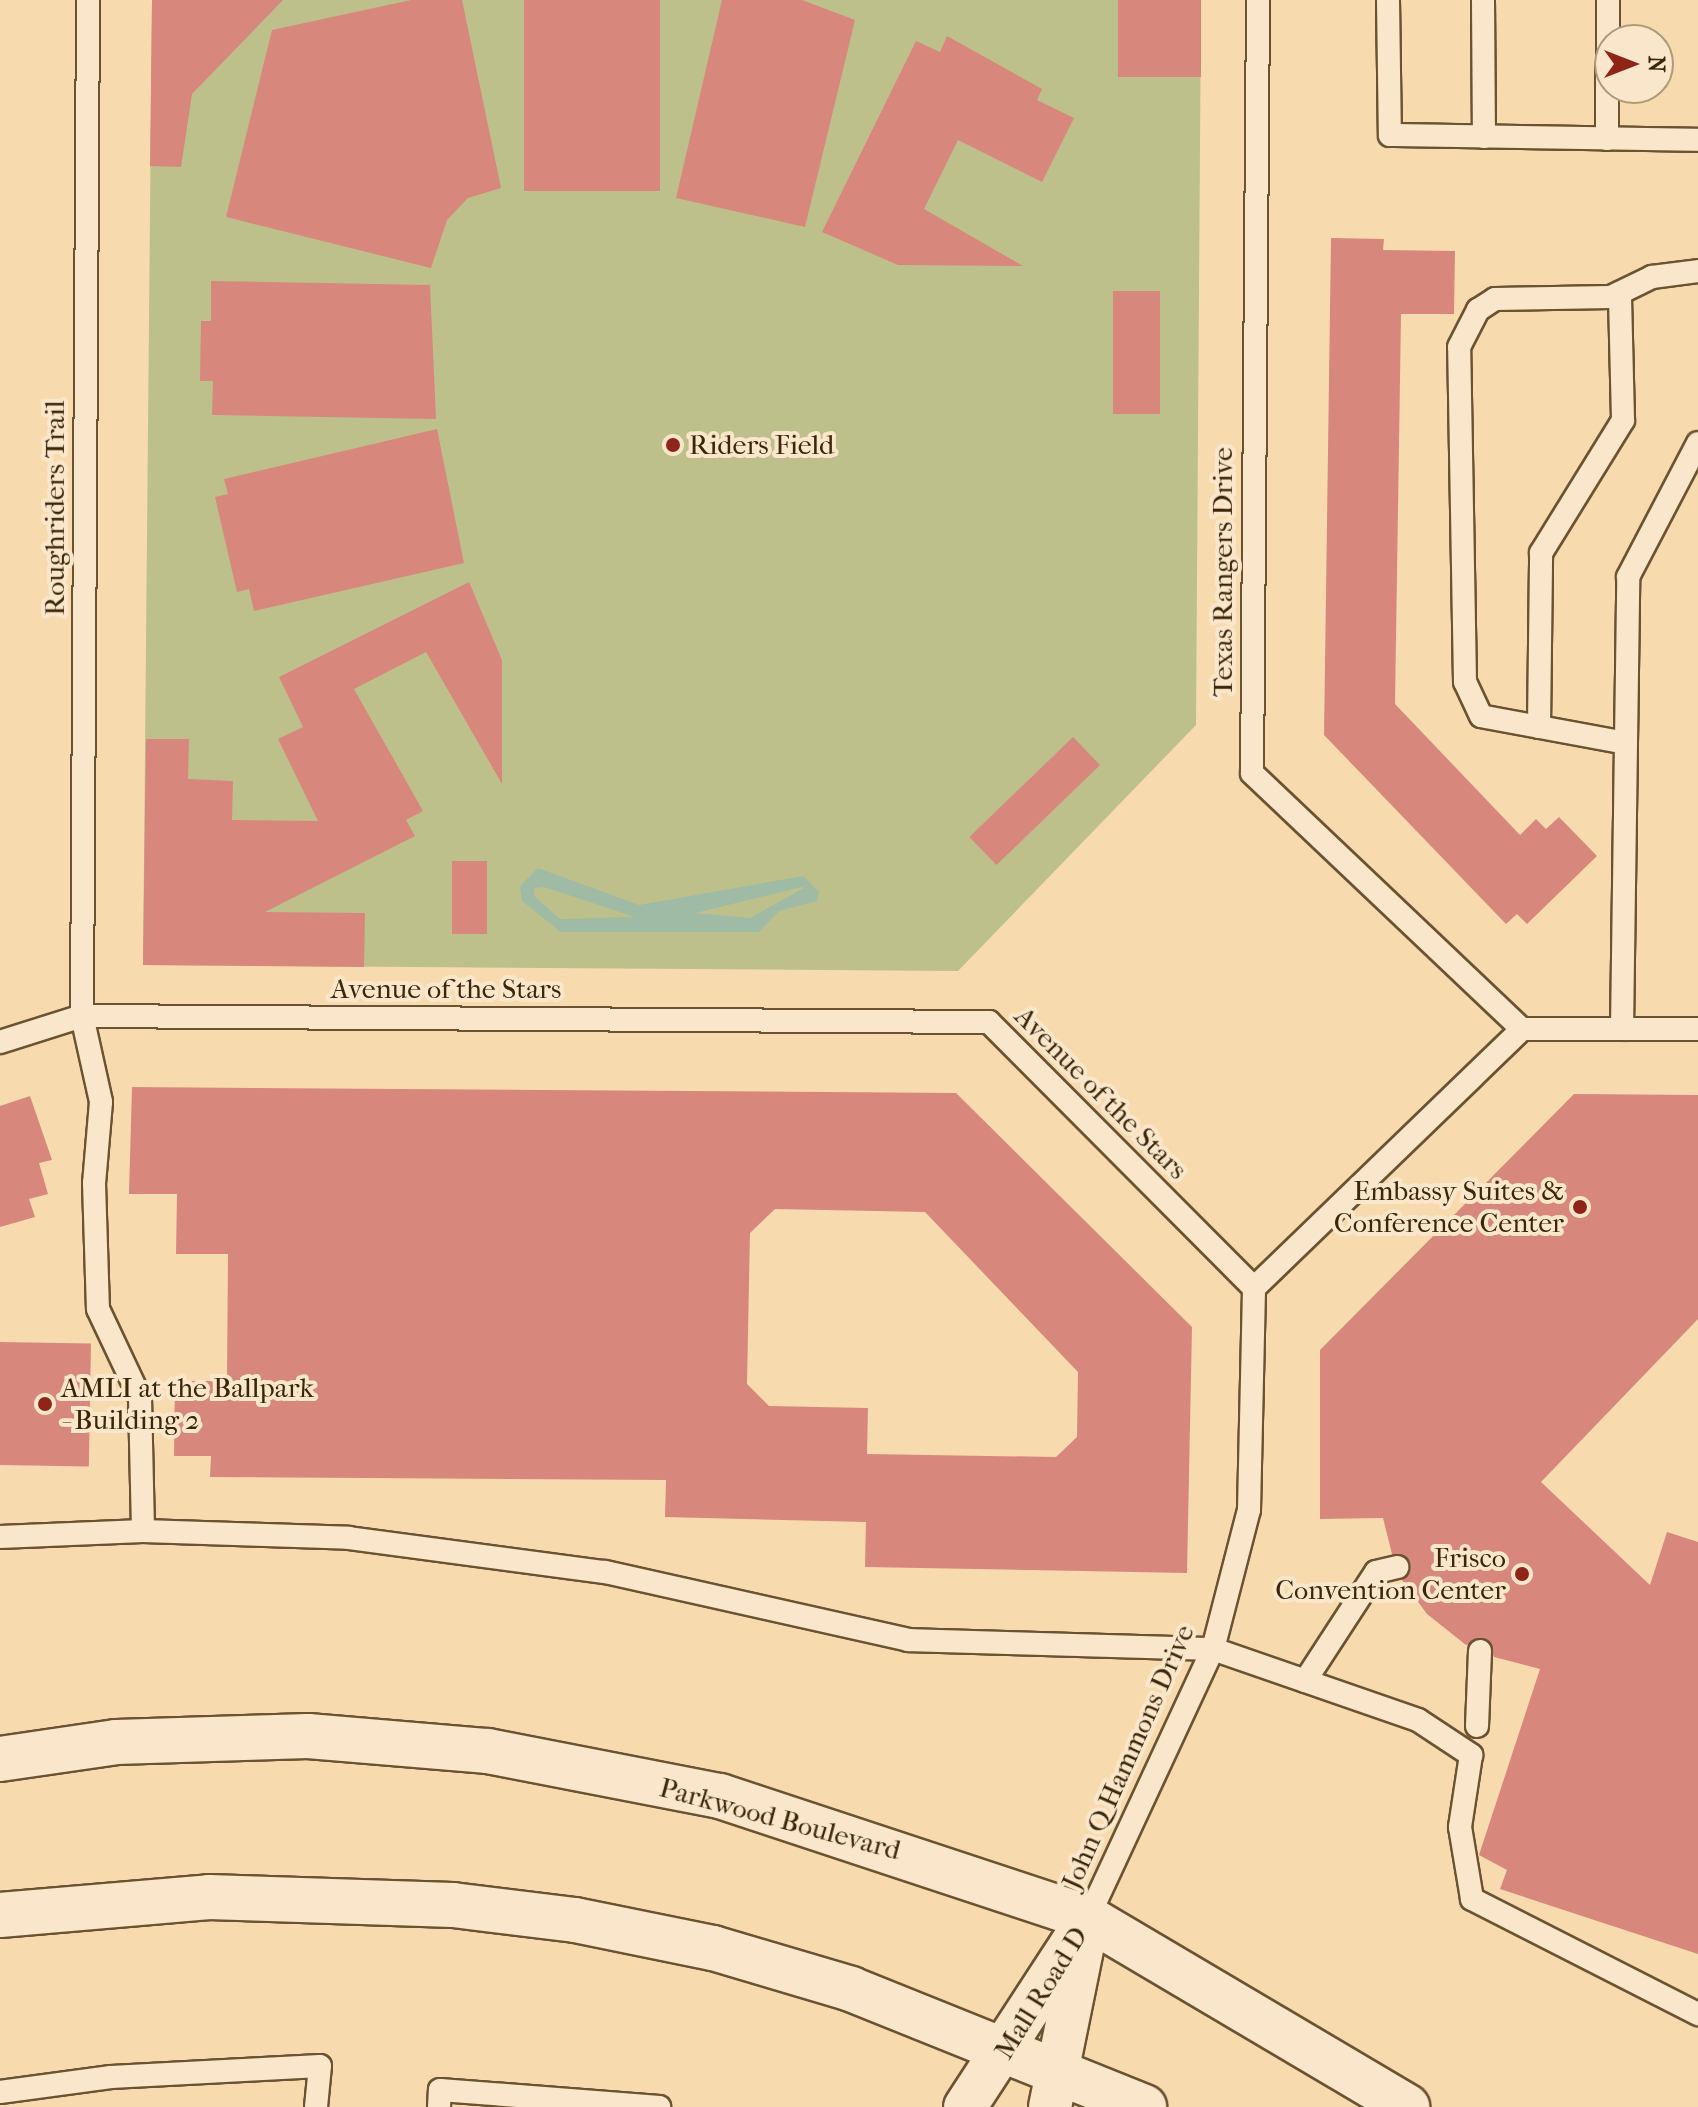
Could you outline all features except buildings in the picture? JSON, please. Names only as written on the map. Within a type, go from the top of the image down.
[{"type":"main road","name":"Parkwood Boulevard","points":[[0,1759],[116,1742],[308,1736],[488,1751],[720,1796],[1088,1918],[1407,2107]]},
{"type":"main road","points":[[0,1915],[209,1897],[453,1905],[575,1920],[713,1948],[851,1989],[1007,2050],[1055,2089],[1144,2107]]},
{"type":"street","name":"Mall Road D","points":[[965,2107],[1007,2050],[1088,1918]]},
{"type":"street","name":"Mall Road D","points":[[1055,2089],[1088,1918]]},
{"type":"lane","name":"Roughriders Trail","points":[[88,0],[82,1016],[101,1102],[94,1183],[98,1309],[140,1398],[143,1531]]},
{"type":"lane","name":"Texas Rangers Drive","points":[[1258,0],[1252,773],[1522,1029]]},
{"type":"lane","points":[[1388,0],[1390,135],[1698,140]]},
{"type":"lane","points":[[1483,0],[1484,137]]},
{"type":"lane","points":[[1607,139],[1608,0]]},
{"type":"lane","points":[[1626,743],[1481,716],[1465,682],[1459,347],[1478,310],[1495,299],[1620,293],[1652,277],[1698,271]]},
{"type":"lane","points":[[1539,727],[1541,553],[1623,420],[1620,293]]},
{"type":"lane","points":[[1622,1029],[1628,577],[1698,443]]},
{"type":"lane","name":"Avenue of the Stars","points":[[0,1042],[82,1016],[989,1022],[1254,1288]]},
{"type":"lane","points":[[1254,1288],[1522,1029],[1698,1029]]},
{"type":"lane","name":"John Q Hammons Drive","points":[[1088,1918],[1213,1649],[1249,1510],[1254,1288]]},
{"type":"lane","points":[[0,1537],[143,1531],[349,1538],[605,1572],[908,1640],[1213,1649],[1418,1720],[1471,1755],[1460,1827],[1472,1899],[1698,2014]]},
{"type":"lane","points":[[1305,1681],[1376,1572],[1397,1567]]},
{"type":"lane","points":[[1477,1726],[1480,1651]]},
{"type":"lane","points":[[0,2092],[111,2077],[320,2066],[316,2107]]},
{"type":"lane","points":[[439,2107],[440,2090],[659,2107]]},
{"type":"green space","name":"Riders Field","points":[[152,0],[1201,0],[1196,725],[958,971],[143,965]]},
{"type":"shaded area","points":[[538,868],[639,905],[803,876],[819,892],[817,901],[779,911],[759,932],[561,932],[522,901],[520,886]],"holes":[[[544,887],[632,916],[633,917],[560,919],[535,897],[534,888]],[[802,887],[750,918],[695,913]]]},
{"type":"place","name":"Riders Field","points":[[673,445]]},
{"type":"place","name":"Embassy Suites & Conference Center","points":[[1580,1207]]},
{"type":"place","name":"AMLI at the Ballpark - Building 2","points":[[45,1404]]},
{"type":"place","name":"Frisco Convention Center","points":[[1522,1574]]}]
